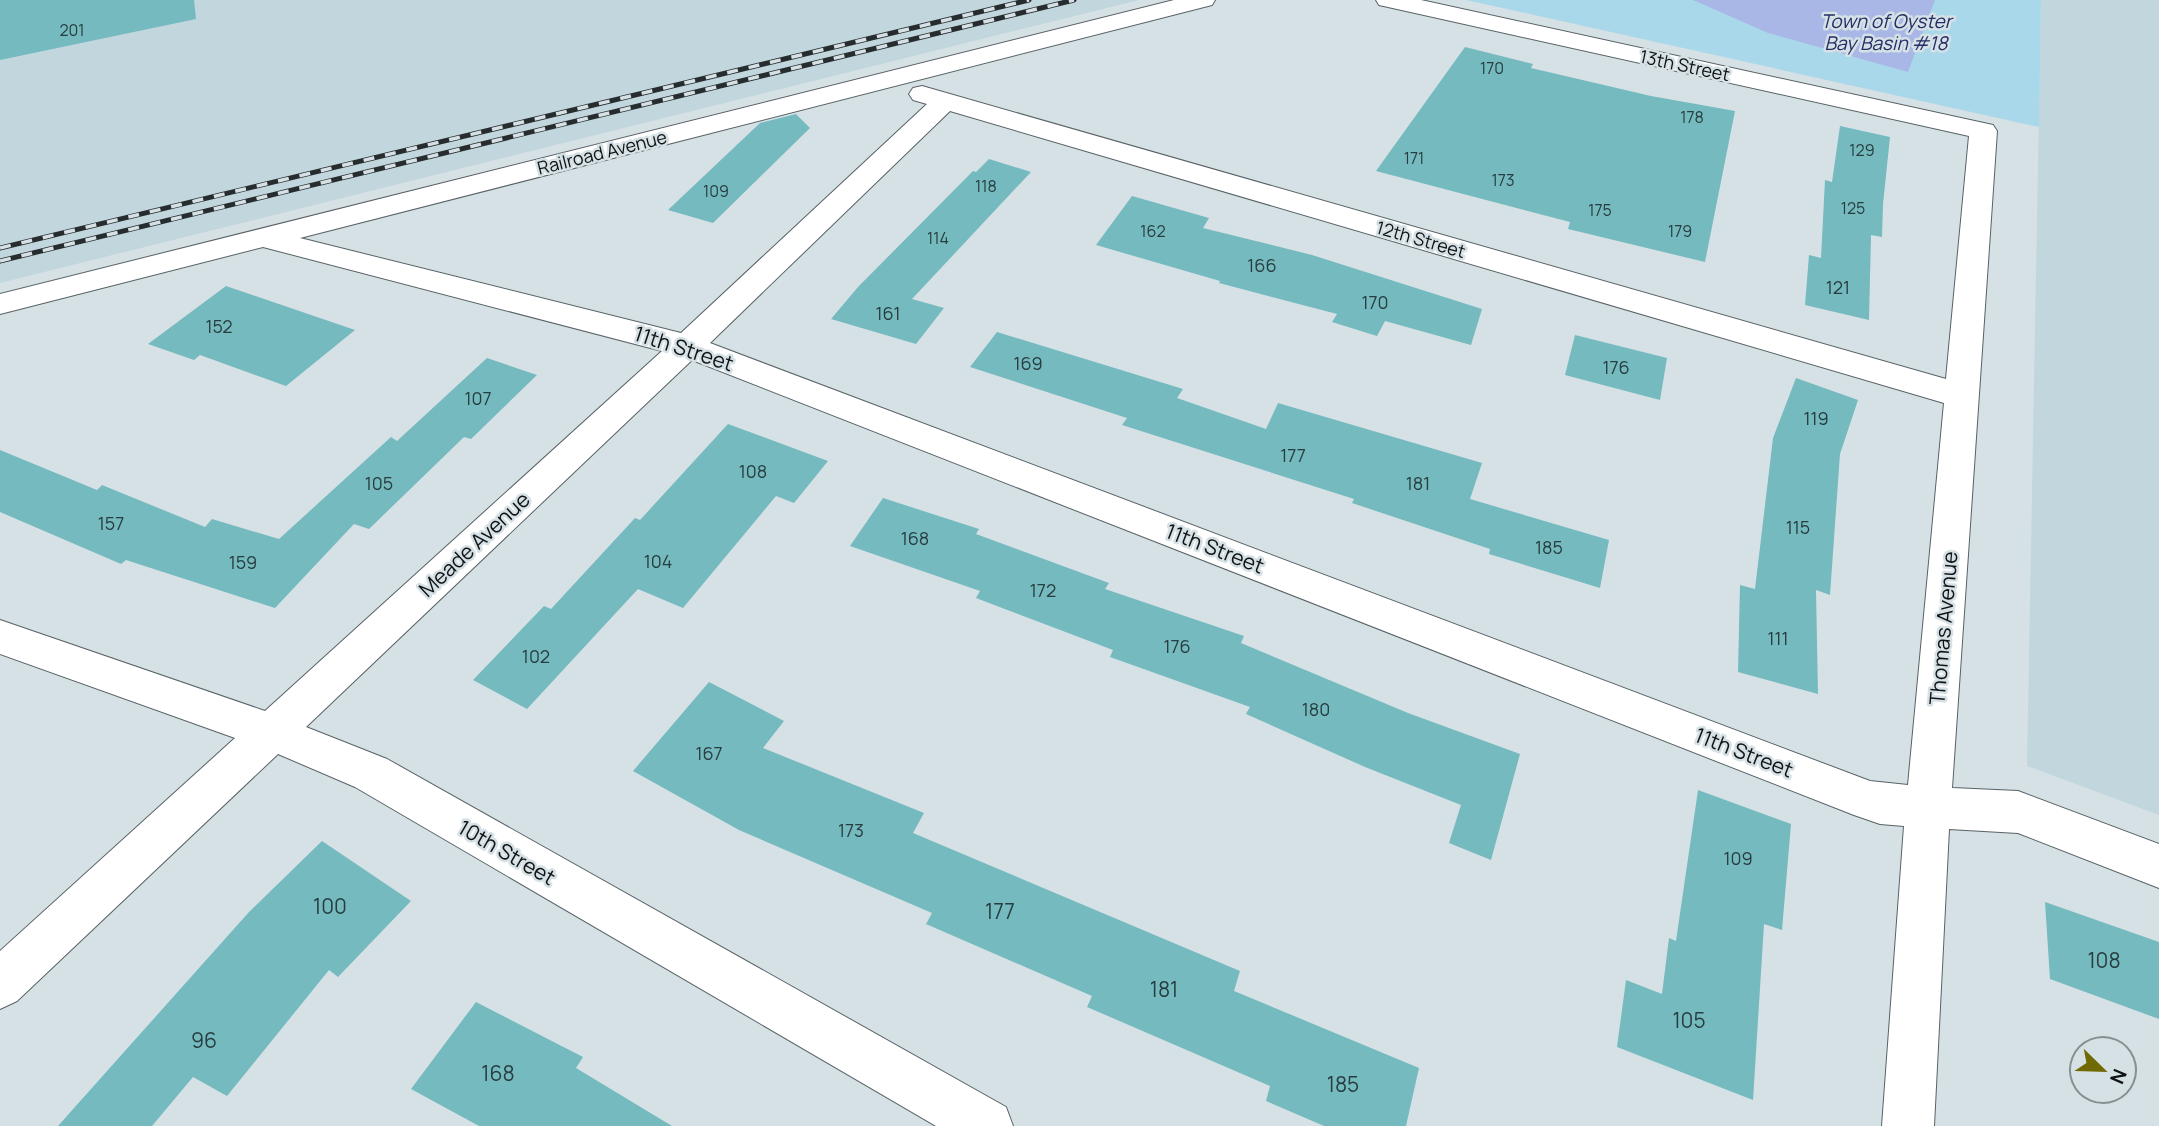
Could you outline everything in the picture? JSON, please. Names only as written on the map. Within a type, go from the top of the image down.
[{"type":"street","name":"Railroad Avenue","points":[[0,304],[1203,0]]},
{"type":"street","name":"13th Street","points":[[1388,0],[1983,131]]},
{"type":"street","name":"12th Street","points":[[880,82],[1962,396]]},
{"type":"street","name":"Meade Avenue","points":[[0,984],[687,345],[945,101]]},
{"type":"street","name":"Thomas Avenue","points":[[1908,1126],[1928,808],[1983,131]]},
{"type":"street","name":"11th Street","points":[[264,238],[687,345],[1870,801],[1928,808],[2018,812],[2159,866]]},
{"type":"street","name":"10th Street","points":[[0,637],[271,732],[371,774],[987,1126]]},
{"type":"shaded area","points":[[0,0],[1139,0],[0,283]]},
{"type":"shaded area","points":[[1466,0],[2041,0],[2039,127]]},
{"type":"shaded area","points":[[2041,0],[2159,0],[2159,815],[2027,766]]},
{"type":"water","name":"Town of Oyster Bay Basin #18","points":[[1693,0],[1935,0],[1908,72],[1768,33]]},
{"type":"building","points":[[0,0],[194,0],[196,19],[0,60]]},
{"type":"building","points":[[1465,47],[1533,64],[1531,68],[1651,96],[1735,111],[1705,262],[1568,229],[1570,222],[1376,171]]},
{"type":"building","points":[[796,114],[810,128],[713,223],[668,210],[760,123]]},
{"type":"building","points":[[1840,126],[1890,137],[1882,237],[1871,235],[1869,320],[1805,305],[1809,255],[1821,258],[1825,180],[1832,182]]},
{"type":"building","points":[[989,159],[1031,172],[912,299],[944,308],[916,344],[831,319],[858,287],[973,171],[976,172]]},
{"type":"building","points":[[1132,196],[1209,218],[1203,228],[1312,255],[1482,309],[1471,345],[1385,321],[1377,336],[1332,322],[1337,314],[1219,283],[1220,281],[1096,245]]},
{"type":"building","points":[[226,286],[355,330],[286,386],[200,355],[194,360],[148,344]]},
{"type":"building","points":[[997,332],[1183,389],[1177,398],[1266,429],[1278,403],[1482,463],[1470,499],[1609,540],[1600,588],[1489,554],[1490,549],[1352,503],[1354,499],[1122,425],[1127,418],[970,367]]},
{"type":"building","points":[[1575,335],[1667,358],[1660,400],[1565,375]]},
{"type":"building","points":[[487,358],[537,375],[471,439],[464,437],[369,529],[354,524],[275,608],[126,560],[121,564],[0,512],[0,450],[97,490],[102,485],[205,527],[212,519],[279,539],[391,437],[397,441]]},
{"type":"building","points":[[1796,378],[1858,400],[1840,454],[1830,595],[1816,590],[1818,694],[1738,672],[1740,585],[1755,589],[1773,438]]},
{"type":"building","points":[[728,424],[828,461],[794,503],[776,496],[683,608],[638,589],[527,709],[473,680],[544,606],[551,609],[635,518],[640,520]]},
{"type":"building","points":[[883,498],[979,529],[976,534],[1109,583],[1105,589],[1244,636],[1241,643],[1408,713],[1520,754],[1491,860],[1449,843],[1461,805],[1365,767],[1246,714],[1250,707],[1110,657],[1113,650],[976,598],[980,591],[850,546]]},
{"type":"building","points":[[709,682],[784,721],[763,748],[924,813],[913,833],[1240,971],[1234,991],[1419,1068],[1406,1126],[1324,1126],[1266,1101],[1270,1086],[1087,1007],[1092,996],[926,924],[932,913],[739,830],[633,771]]},
{"type":"building","points":[[1698,790],[1791,824],[1782,930],[1764,924],[1753,1100],[1617,1047],[1626,980],[1662,994],[1669,938],[1676,941]]},
{"type":"building","points":[[322,841],[411,901],[338,977],[329,970],[227,1096],[193,1077],[152,1126],[58,1126],[249,912]]},
{"type":"building","points":[[2045,902],[2159,942],[2159,1019],[2050,979]]},
{"type":"building","points":[[476,1002],[583,1057],[576,1068],[672,1126],[479,1126],[411,1089]]},
{"type":"railway","points":[[0,248],[1029,0]]},
{"type":"railway","points":[[0,261],[1074,0]]}]
